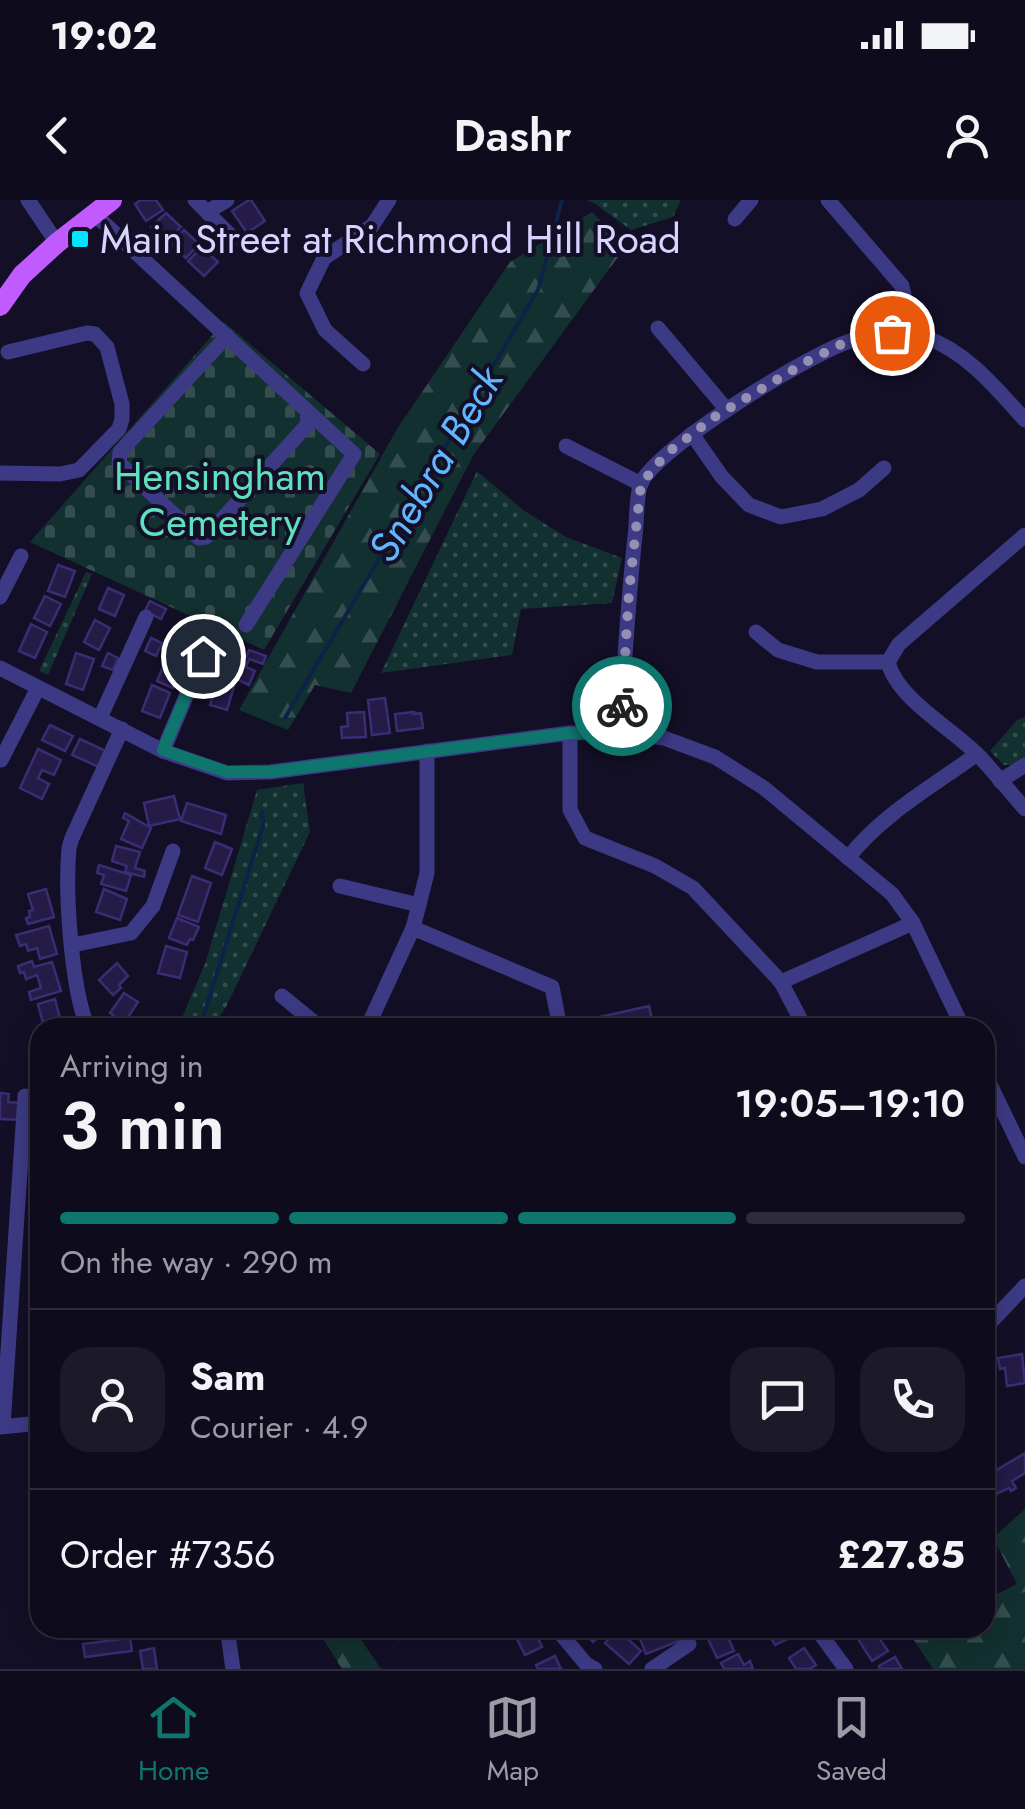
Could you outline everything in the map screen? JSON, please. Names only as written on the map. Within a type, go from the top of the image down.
[{"type":"main road","points":[[0,306],[7,282],[22,276],[112,200]]},
{"type":"street","points":[[28,200],[57,244]]},
{"type":"street","points":[[201,206],[227,200]]},
{"type":"street","points":[[735,219],[751,200]]},
{"type":"street","points":[[828,200],[902,286],[908,335]]},
{"type":"street","points":[[363,364],[325,330],[307,293],[324,258],[372,226],[384,202]]},
{"type":"street","points":[[201,206],[233,238]]},
{"type":"street","points":[[94,214],[354,454],[246,625]]},
{"type":"street","points":[[658,328],[727,410]]},
{"type":"street","points":[[620,732],[641,484],[666,454],[727,410],[808,361],[850,340],[892,333],[925,336],[960,353],[1025,420]]},
{"type":"street","points":[[0,473],[60,474],[79,470],[119,428],[123,413],[107,347],[95,334],[8,352]]},
{"type":"street","points":[[227,336],[120,452],[118,463],[199,538],[206,538],[307,425],[308,412]]},
{"type":"street","points":[[692,434],[722,477],[749,505],[781,517],[822,509],[859,490],[884,468]]},
{"type":"street","points":[[566,446],[641,484]]},
{"type":"street","points":[[1025,535],[899,644],[888,662],[891,676],[977,754],[1025,809]]},
{"type":"street","points":[[0,597],[21,556]]},
{"type":"street","points":[[100,718],[146,617]]},
{"type":"street","points":[[756,632],[778,650],[817,662],[888,662]]},
{"type":"street","points":[[163,750],[204,665]]},
{"type":"street","points":[[0,668],[163,750],[227,772],[270,772],[570,733],[620,732],[664,738],[715,757],[764,788],[892,894],[913,923],[958,1018]]},
{"type":"street","points":[[1,760],[38,688]]},
{"type":"street","points":[[84,1018],[79,1004],[73,945],[69,848],[122,729]]},
{"type":"street","points":[[570,733],[570,810],[585,838],[655,866],[693,888],[781,982],[800,1018]]},
{"type":"street","points":[[372,1018],[413,928],[427,873],[427,752]]},
{"type":"street","points":[[848,858],[878,826],[977,754]]},
{"type":"street","points":[[1000,781],[1025,765]]},
{"type":"street","points":[[73,945],[130,933],[153,906],[173,850]]},
{"type":"street","points":[[340,886],[419,904]]},
{"type":"street","points":[[781,982],[913,923]]},
{"type":"street","points":[[413,928],[552,988],[558,1018]]},
{"type":"street","points":[[282,996],[309,1018]]},
{"type":"street","points":[[995,1095],[1025,1157]]},
{"type":"street","points":[[25,1096],[2,1427],[30,1424]]},
{"type":"street","points":[[0,1183],[18,1190]]},
{"type":"street","points":[[995,1319],[1023,1292]]},
{"type":"street","points":[[228,1638],[233,1669]]},
{"type":"street","points":[[564,1638],[587,1667]]},
{"type":"street","points":[[823,1638],[846,1669]]},
{"type":"street","points":[[652,1669],[689,1644]]},
{"type":"green space","points":[[586,200],[681,200],[673,217],[631,230]]},
{"type":"green space","points":[[592,212],[626,246],[474,454],[351,693],[315,685],[288,730],[239,710],[397,429],[510,262]]},
{"type":"green space","name":"Hensingham Cemetery","points":[[224,322],[380,454],[264,650],[30,542]]},
{"type":"green space","points":[[477,471],[523,510],[566,537],[622,558],[612,603],[521,609],[512,655],[381,673]]},
{"type":"green space","points":[[86,572],[92,574],[48,675],[39,671]]},
{"type":"green space","points":[[1025,717],[1025,759],[1004,765],[990,751],[1017,720]]},
{"type":"green space","points":[[303,783],[310,832],[226,1007],[218,1018],[182,1018],[205,964],[257,790]]},
{"type":"green space","points":[[1025,1509],[1025,1669],[933,1669],[913,1638],[995,1638],[995,1595],[1017,1584],[995,1536]]},
{"type":"green space","points":[[323,1638],[360,1638],[381,1669],[342,1669]]},
{"type":"building","points":[[156,200],[163,210],[146,221],[135,204]]},
{"type":"building","points":[[249,200],[265,221],[247,233],[232,211]]},
{"type":"building","points":[[166,213],[181,227],[166,241],[151,227]]},
{"type":"building","points":[[184,230],[199,244],[186,258],[170,244]]},
{"type":"building","points":[[202,247],[218,262],[204,276],[188,261]]},
{"type":"building","points":[[58,565],[75,571],[65,597],[48,591]]},
{"type":"building","points":[[108,588],[124,595],[115,616],[99,609]]},
{"type":"building","points":[[45,596],[61,604],[50,626],[34,618]]},
{"type":"building","points":[[150,601],[166,609],[161,619],[145,611]]},
{"type":"building","points":[[95,620],[110,628],[99,650],[84,642]]},
{"type":"building","points":[[180,623],[197,629],[188,655],[171,649]]},
{"type":"building","points":[[31,624],[47,632],[35,658],[19,651]]},
{"type":"building","points":[[151,638],[162,643],[156,656],[145,651]]},
{"type":"building","points":[[249,650],[266,656],[263,664],[249,659],[246,667],[255,671],[249,685],[223,673],[232,651],[247,656]]},
{"type":"building","points":[[76,653],[94,659],[83,690],[66,684]]},
{"type":"building","points":[[108,653],[118,658],[113,670],[102,666]]},
{"type":"building","points":[[167,657],[183,663],[173,688],[157,681]]},
{"type":"building","points":[[226,680],[235,683],[227,710],[210,705],[217,682],[225,684]]},
{"type":"building","points":[[152,685],[170,693],[160,718],[142,711]]},
{"type":"building","points":[[385,698],[390,733],[372,735],[368,700]]},
{"type":"building","points":[[364,712],[366,737],[342,738],[341,727],[348,726],[347,713]]},
{"type":"building","points":[[421,713],[423,728],[397,731],[395,714]]},
{"type":"building","points":[[50,725],[73,736],[65,751],[42,740]]},
{"type":"building","points":[[80,739],[106,751],[99,767],[72,755]]},
{"type":"building","points":[[38,749],[61,760],[54,775],[42,770],[38,778],[49,784],[42,799],[20,788]]},
{"type":"building","points":[[174,796],[180,819],[149,826],[144,803]]},
{"type":"building","points":[[187,803],[226,815],[221,834],[181,821]]},
{"type":"building","points":[[125,813],[151,828],[142,848],[121,839],[129,821],[123,818]]},
{"type":"building","points":[[215,842],[232,849],[222,875],[205,868]]},
{"type":"building","points":[[116,846],[140,852],[135,868],[145,871],[144,877],[125,872],[127,866],[112,861]]},
{"type":"building","points":[[99,865],[131,875],[126,891],[101,884],[104,875],[97,873]]},
{"type":"building","points":[[192,876],[211,883],[198,922],[178,915]]},
{"type":"building","points":[[46,889],[54,917],[28,924],[26,918],[33,910],[28,894]]},
{"type":"building","points":[[104,889],[127,899],[120,920],[96,912]]},
{"type":"building","points":[[177,918],[199,927],[187,945],[169,938]]},
{"type":"building","points":[[49,926],[57,954],[40,959],[37,948],[28,951],[26,944],[20,946],[16,935]]},
{"type":"building","points":[[166,946],[187,952],[180,978],[158,973]]},
{"type":"building","points":[[32,961],[34,967],[52,962],[61,991],[31,1000],[29,992],[41,988],[37,975],[26,979],[18,966]]},
{"type":"building","points":[[117,963],[128,976],[113,995],[99,980]]},
{"type":"building","points":[[124,993],[138,1002],[127,1018],[110,1013]]},
{"type":"building","points":[[55,999],[60,1018],[42,1018],[38,1004]]},
{"type":"building","points":[[649,1006],[652,1018],[595,1018]]},
{"type":"building","points":[[0,1093],[9,1094],[8,1102],[21,1103],[20,1120],[0,1119]]},
{"type":"building","points":[[1022,1354],[1025,1383],[1007,1386],[1005,1368],[1000,1369],[998,1358]]},
{"type":"building","points":[[1025,1453],[1025,1473],[1012,1481],[1016,1488],[1011,1491],[1009,1488],[996,1494],[995,1471]]},
{"type":"building","points":[[130,1638],[132,1651],[85,1657],[83,1644]]},
{"type":"building","points":[[516,1638],[538,1638],[542,1647],[525,1655]]},
{"type":"building","points":[[609,1638],[627,1638],[641,1651],[629,1664],[605,1643]]},
{"type":"building","points":[[684,1638],[684,1639],[646,1654],[640,1639]]},
{"type":"building","points":[[708,1638],[728,1638],[734,1651],[717,1658]]},
{"type":"building","points":[[771,1638],[790,1638],[775,1645]]},
{"type":"building","points":[[857,1638],[879,1638],[888,1651],[872,1661]]},
{"type":"building","points":[[154,1648],[157,1669],[143,1669],[140,1651]]},
{"type":"building","points":[[804,1648],[816,1665],[796,1669],[789,1658]]},
{"type":"building","points":[[738,1654],[744,1665],[750,1661],[753,1669],[724,1669],[721,1663]]},
{"type":"building","points":[[555,1656],[561,1669],[538,1669],[536,1665]]},
{"type":"building","points":[[895,1657],[902,1669],[880,1669],[879,1666]]},
{"type":"waterway","name":"Snebra Beck","points":[[285,718],[538,290],[562,200]]},
{"type":"waterway","name":"Snebra Beck","points":[[203,1018],[263,826],[262,812]]},
{"type":"way so far","points":[[622,706],[641,484],[666,454],[716,416],[850,340],[892,333]]},
{"type":"place","name":"Main Street at Richmond Hill Road","points":[[80,239]]},
{"type":"route","points":[[203,656],[163,750],[227,772],[270,772],[570,733],[620,732],[622,706]]}]
